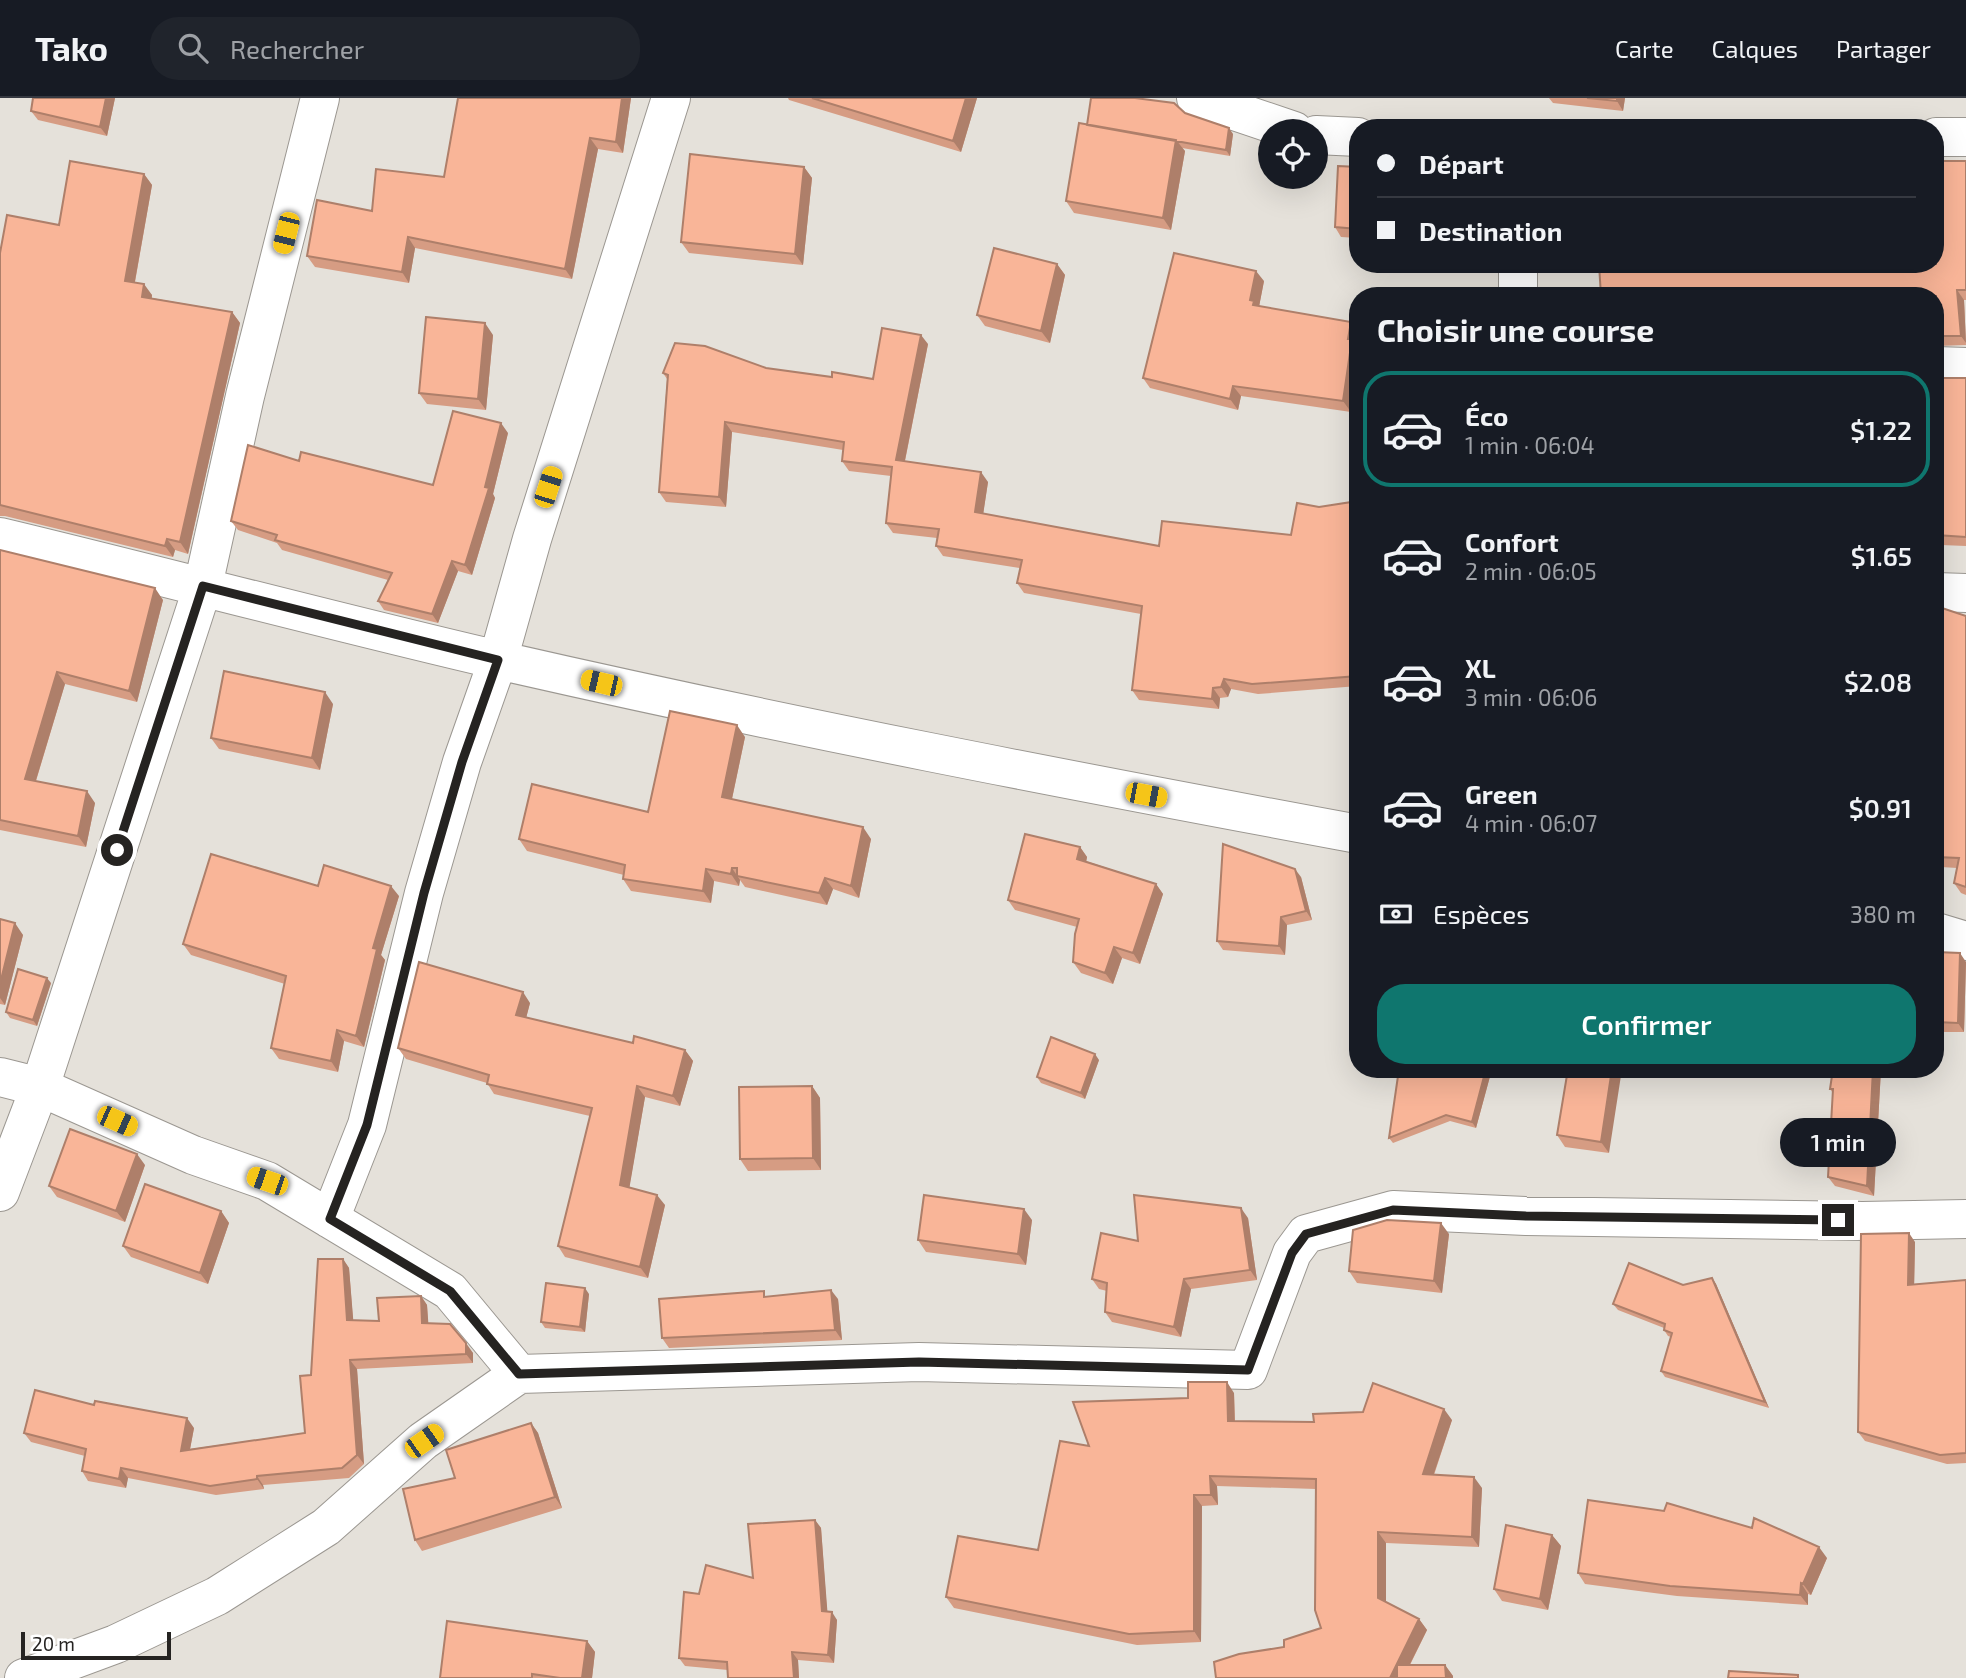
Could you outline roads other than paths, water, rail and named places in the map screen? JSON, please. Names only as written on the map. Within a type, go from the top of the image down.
[{"type":"street","points":[[0,1192],[40,1087],[203,586],[245,396],[320,98]]},
{"type":"street","points":[[330,1219],[367,1125],[424,893],[462,762],[498,660],[532,539],[671,98]]},
{"type":"street","points":[[1196,98],[1258,119]]},
{"type":"street","points":[[1328,136],[1349,137]]},
{"type":"street","points":[[1944,137],[1966,137]]},
{"type":"street","points":[[1944,366],[1966,367]]},
{"type":"street","points":[[0,537],[498,660],[1067,781],[1349,832]]},
{"type":"street","points":[[1944,592],[1966,593]]},
{"type":"street","points":[[1944,934],[1966,941]]},
{"type":"street","points":[[0,1077],[40,1087],[193,1155],[267,1181],[450,1291],[519,1374]]},
{"type":"street","points":[[24,1678],[116,1644],[217,1596],[326,1527],[424,1441],[519,1374],[919,1362],[1248,1370],[1292,1253],[1306,1234],[1393,1210],[1526,1216],[1863,1221],[1966,1219]]}]
